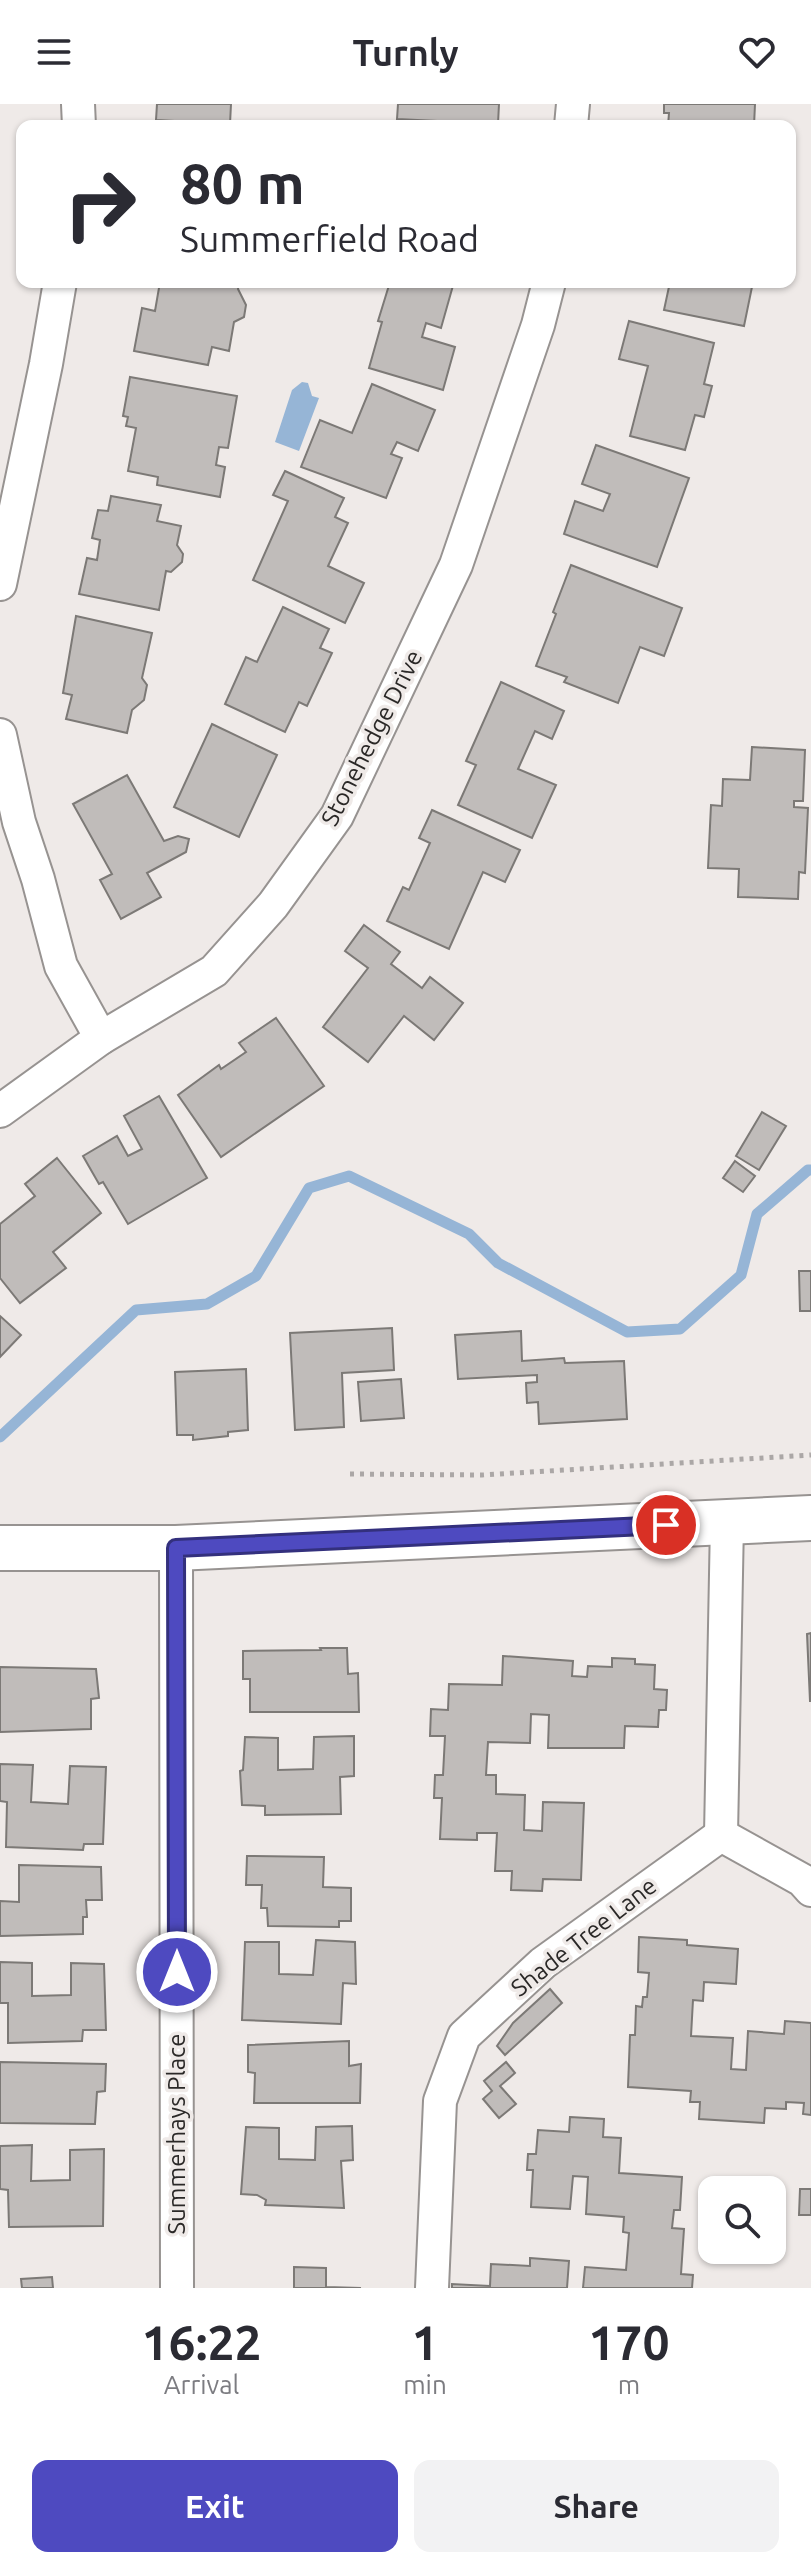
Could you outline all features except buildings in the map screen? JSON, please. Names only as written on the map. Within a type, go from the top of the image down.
[{"type":"street","points":[[0,584],[59,288]]},
{"type":"street","name":"Stonehedge Drive","points":[[0,1111],[101,1038],[214,971],[273,905],[337,816],[456,565],[538,325],[547,288]]},
{"type":"street","points":[[0,735],[19,822],[61,966],[101,1038]]},
{"type":"street","points":[[0,1548],[176,1548],[811,1518]]},
{"type":"street","points":[[727,1522],[721,1835],[802,1880],[811,1890]]},
{"type":"street","name":"Summerhays Place","points":[[176,1548],[177,2288]]},
{"type":"street","name":"Shade Tree Lane","points":[[432,2288],[440,2101],[464,2036],[543,1963],[721,1835]]},
{"type":"path","points":[[350,1474],[482,1475],[811,1455]]},
{"type":"water","points":[[302,382],[308,383],[312,396],[319,398],[299,451],[275,442],[292,390]]},
{"type":"waterway","points":[[0,1437],[136,1310],[207,1304],[256,1276],[309,1188],[349,1176],[469,1234],[498,1263],[627,1332],[680,1329],[741,1275],[757,1214],[811,1170]]},
{"type":"route","points":[[177,1972],[176,1548],[666,1525]]}]
